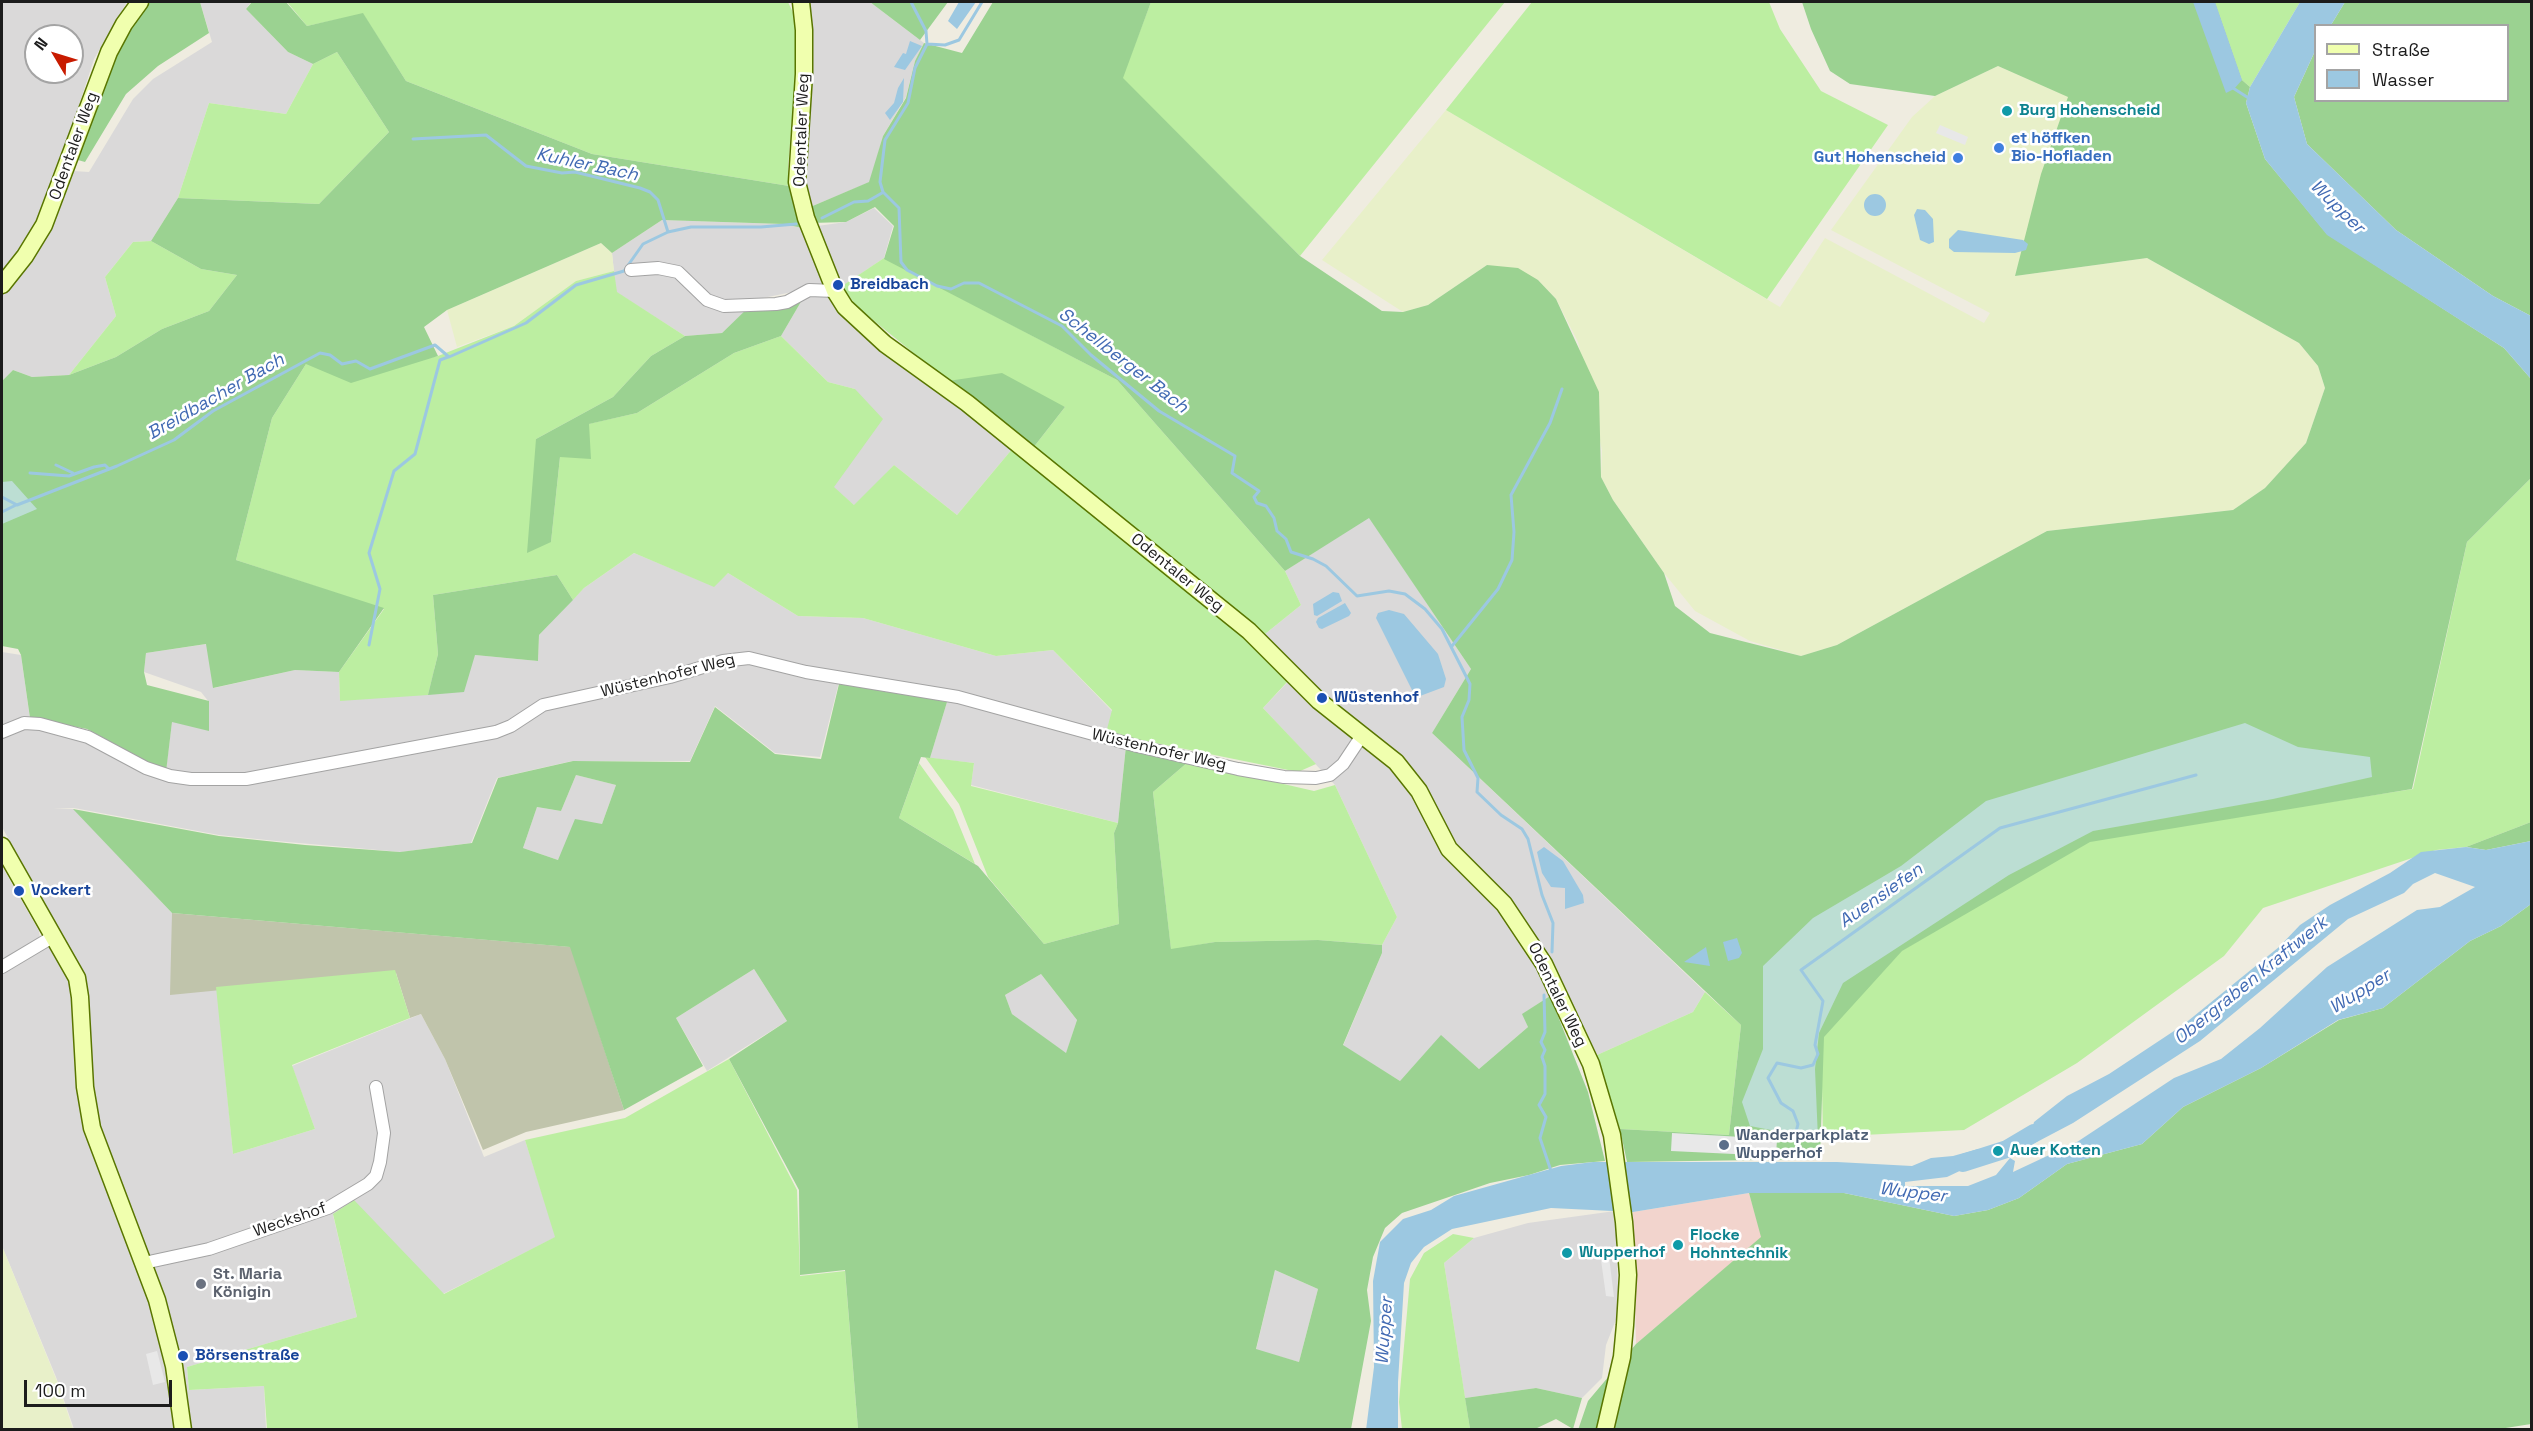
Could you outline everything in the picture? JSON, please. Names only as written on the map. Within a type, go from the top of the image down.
[{"type":"main road","name":"Odentaler Weg","points":[[2,285],[25,256],[44,225],[109,52],[124,24],[140,2]]},
{"type":"main road","name":"Odentaler Weg","points":[[801,2],[804,30],[804,74],[797,182],[806,218],[835,291],[845,307],[885,344],[967,403],[1249,632],[1319,701],[1364,734],[1408,774],[1449,849],[1504,904],[1534,946],[1591,1064],[1614,1149],[1624,1222],[1628,1275],[1622,1357],[1605,1430]]},
{"type":"main road","points":[[2,846],[70,963],[79,989],[83,1066],[92,1128],[144,1263],[171,1349],[183,1430]]},
{"type":"street","points":[[631,270],[658,268],[678,272],[707,300],[724,306],[776,304],[809,291],[835,291]]},
{"type":"street","name":"Wüstenhofer Weg","points":[[2,732],[24,723],[40,724],[88,736],[146,768],[170,776],[191,780],[246,779],[496,732],[511,726],[543,705],[670,677],[716,663],[749,658],[806,672],[958,697],[1148,748],[1284,777],[1316,778],[1330,775],[1343,764],[1364,734]]},
{"type":"street","points":[[2,967],[54,936]]},
{"type":"street","name":"Weckshof","points":[[144,1263],[209,1249],[301,1218],[328,1208],[368,1184],[376,1176],[384,1133],[376,1087]]},
{"type":"shaded area","points":[[2,2],[127,2],[94,59],[58,170],[89,172],[133,99],[153,79],[212,42],[200,2],[251,2],[246,9],[288,52],[313,64],[286,114],[209,103],[178,198],[151,241],[133,242],[105,277],[116,316],[69,375],[32,377],[13,370],[2,381]]},
{"type":"shaded area","points":[[810,2],[870,2],[924,43],[915,61],[906,97],[883,136],[870,182],[808,208],[804,172]]},
{"type":"shaded area","points":[[1998,66],[2069,97],[2015,276],[2147,258],[2299,343],[2318,366],[2325,388],[2306,443],[2265,488],[2233,510],[2047,531],[1837,645],[1801,656],[1750,641],[1695,611],[1664,573],[1613,500],[1601,477],[1602,450],[1578,342],[1556,299],[1538,280],[1487,265],[1428,305],[1403,312],[1322,260],[1446,110],[1780,307],[1825,238],[1984,323],[1990,313],[1831,230],[1912,117],[1935,96]]},
{"type":"shaded area","points":[[1940,125],[1968,137],[1965,145],[1936,133]]},
{"type":"shaded area","points":[[874,208],[893,226],[884,258],[835,291],[1013,448],[957,515],[894,465],[855,506],[833,487],[855,389],[828,382],[781,336],[802,300],[802,290],[758,299],[722,333],[685,336],[616,292],[612,253],[662,220],[783,224],[803,228],[846,222]]},
{"type":"shaded area","points":[[601,243],[612,253],[614,271],[576,281],[514,326],[457,347],[447,310]]},
{"type":"shaded area","points":[[12,481],[37,509],[2,524],[2,482]]},
{"type":"shaded area","name":"Wüstenhof","points":[[1369,517],[1471,669],[1432,733],[1705,992],[1693,1012],[1597,1055],[1563,987],[1523,1014],[1528,1027],[1479,1069],[1441,1036],[1400,1081],[1343,1046],[1382,953],[1382,945],[1397,917],[1335,785],[1263,708],[1300,669],[1265,634],[1301,605],[1285,571]]},
{"type":"shaded area","points":[[634,553],[713,586],[728,573],[798,616],[863,618],[996,656],[1053,650],[1112,711],[1126,746],[1118,823],[971,785],[974,763],[930,758],[950,692],[841,674],[820,757],[775,753],[715,706],[690,761],[572,761],[497,778],[471,843],[401,852],[219,835],[74,808],[53,808],[74,809],[172,913],[217,988],[233,1154],[315,1129],[292,1066],[421,1014],[445,1059],[484,1157],[525,1140],[556,1237],[443,1294],[333,1215],[357,1317],[187,1367],[189,1390],[264,1386],[266,1429],[74,1429],[56,1377],[2,1246],[2,971],[62,936],[2,827],[2,652],[21,655],[31,726],[89,741],[165,777],[172,722],[209,702],[201,692],[144,672],[146,653],[207,644],[214,688],[295,670],[339,672],[340,701],[475,655],[538,661],[539,635],[584,588]]},
{"type":"shaded area","points":[[2245,723],[2298,747],[2370,757],[2372,777],[2273,799],[2093,831],[2009,875],[1843,983],[1819,1033],[1815,1069],[1818,1139],[1750,1126],[1742,1102],[1763,1049],[1763,966],[1813,918],[1901,866],[1986,801]]},
{"type":"shaded area","points":[[576,775],[616,785],[602,824],[558,860],[523,848],[537,807],[561,811]]},
{"type":"shaded area","points":[[2,866],[39,931],[40,939],[2,963]]},
{"type":"shaded area","points":[[172,913],[571,947],[624,1110],[526,1132],[483,1150],[445,1059],[421,1014],[410,1018],[396,973],[170,995]]},
{"type":"shaded area","points":[[754,969],[787,1021],[707,1071],[676,1018]]},
{"type":"shaded area","points":[[1041,974],[1077,1020],[1066,1054],[1012,1014],[1005,995]]},
{"type":"shaded area","name":"Wanderparkplatz Wupperhof","points":[[1672,1133],[1777,1139],[1776,1156],[1671,1151]]},
{"type":"shaded area","points":[[1749,1193],[1762,1237],[1636,1344],[1633,1212]]},
{"type":"shaded area","name":"Wupperhof","points":[[1615,1211],[1619,1312],[1606,1345],[1602,1378],[1582,1398],[1536,1388],[1465,1398],[1444,1263],[1474,1238],[1528,1223]]},
{"type":"shaded area","points":[[2,1246],[57,1381],[73,1429],[2,1429]]},
{"type":"shaded area","points":[[1609,1257],[1614,1297],[1606,1296],[1601,1260]]},
{"type":"shaded area","points":[[1275,1270],[1318,1289],[1299,1362],[1256,1350]]},
{"type":"shaded area","points":[[157,1351],[165,1382],[153,1385],[146,1354]]},
{"type":"green space","points":[[147,2],[200,2],[209,33],[158,66],[126,94],[85,162],[78,160],[113,61],[130,25]]},
{"type":"green space","points":[[252,2],[286,2],[307,26],[363,13],[406,81],[592,154],[789,186],[803,228],[783,224],[662,220],[612,253],[601,243],[447,310],[424,327],[438,356],[351,383],[306,364],[272,418],[236,560],[384,608],[339,672],[295,670],[213,688],[206,644],[146,653],[144,672],[147,685],[209,701],[209,731],[172,722],[166,772],[87,729],[30,718],[21,655],[18,649],[2,646],[2,381],[13,370],[32,377],[69,375],[116,357],[162,329],[209,311],[237,275],[201,269],[151,241],[178,198],[319,204],[389,132],[337,52],[313,64],[288,52],[246,9]]},
{"type":"green space","points":[[287,2],[788,2],[796,19],[797,62],[788,167],[789,186],[592,154],[406,81],[363,14],[307,26]]},
{"type":"green space","points":[[870,2],[948,2],[920,40]]},
{"type":"green space","points":[[993,2],[1151,2],[1123,78],[1300,256],[1382,311],[1403,312],[1428,305],[1487,265],[1518,268],[1538,280],[1556,299],[1599,392],[1601,477],[1613,500],[1664,573],[1675,606],[1710,633],[1801,656],[1837,645],[2047,531],[2233,510],[2265,488],[2306,443],[2325,388],[2318,366],[2299,343],[2147,258],[2015,276],[2041,174],[2068,97],[1998,66],[1935,96],[1850,84],[1830,71],[1811,29],[1802,2],[2215,2],[2242,80],[2250,87],[2246,103],[2265,159],[2327,234],[2504,348],[2531,379],[2531,478],[2467,542],[2412,789],[2090,842],[1902,951],[1824,1037],[1820,1159],[1627,1162],[1620,1129],[1729,1135],[1741,1025],[1432,733],[1471,669],[1369,518],[1285,571],[1117,380],[884,259],[894,226],[875,207],[846,222],[811,223],[808,208],[869,182],[883,136],[906,98],[915,61],[924,43],[962,53]]},
{"type":"green space","points":[[1151,2],[1505,2],[1300,256],[1122,78]]},
{"type":"green space","points":[[1532,2],[1769,2],[1780,29],[1821,91],[1888,125],[1767,299],[1446,110]]},
{"type":"green space","points":[[2215,2],[2300,2],[2250,87],[2242,80]]},
{"type":"green space","points":[[2345,2],[2531,2],[2531,316],[2493,296],[2396,230],[2307,144],[2294,97],[2314,53],[2314,102],[2509,102],[2509,24],[2332,24]]},
{"type":"green space","points":[[337,52],[389,132],[319,204],[178,198],[209,103],[286,114],[313,64]]},
{"type":"green space","points":[[151,241],[201,269],[237,275],[209,311],[162,329],[116,357],[69,375],[116,316],[105,277],[133,242]]},
{"type":"green space","points":[[884,258],[1117,380],[1285,571],[1301,605],[1265,634],[1033,448],[1065,407],[948,381],[857,307],[842,286]]},
{"type":"green space","points":[[614,271],[617,292],[685,336],[651,356],[613,397],[536,439],[551,542],[560,457],[588,424],[637,413],[734,353],[781,336],[828,382],[855,389],[883,419],[834,487],[854,505],[894,465],[957,515],[1013,448],[1252,645],[1288,681],[1263,708],[1316,764],[1298,772],[1106,733],[1112,710],[1053,650],[996,656],[863,618],[798,616],[728,573],[714,587],[634,553],[584,588],[573,600],[557,575],[433,595],[438,654],[428,695],[340,701],[339,672],[384,609],[236,560],[272,418],[306,364],[424,359],[438,356],[514,326],[576,281]]},
{"type":"green space","points":[[802,300],[781,336],[734,353],[637,413],[589,424],[591,459],[560,457],[551,542],[527,553],[536,439],[613,397],[651,356],[685,336],[722,333],[752,304]]},
{"type":"green space","points":[[1002,373],[1065,407],[1033,448],[948,381]]},
{"type":"green space","points":[[2531,478],[2531,822],[2466,847],[2436,850],[2263,908],[2224,956],[2077,1063],[1964,1130],[1823,1137],[1821,1037],[1901,951],[2091,839],[2413,789],[2467,542]]},
{"type":"green space","points":[[557,575],[573,600],[539,635],[538,661],[475,655],[464,692],[428,695],[438,654],[433,595]]},
{"type":"green space","points":[[839,684],[880,688],[947,702],[930,758],[921,757],[899,818],[978,866],[1044,944],[1119,924],[1114,833],[1118,823],[1126,746],[1188,762],[1153,792],[1171,949],[1215,942],[1318,940],[1382,945],[1382,953],[1343,1045],[1400,1081],[1441,1035],[1479,1069],[1528,1027],[1522,1014],[1550,996],[1588,1092],[1605,1161],[1560,1165],[1529,1175],[1490,1183],[1402,1213],[1385,1228],[1373,1257],[1367,1290],[1371,1321],[1351,1429],[858,1429],[845,1270],[800,1275],[799,1190],[729,1059],[787,1021],[754,969],[676,1018],[703,1066],[624,1110],[570,947],[172,913],[73,809],[219,836],[400,852],[472,843],[498,778],[573,761],[690,762],[715,707],[775,754],[821,759]],"holes":[[[576,775],[616,785],[602,824],[575,819],[558,860],[523,848],[537,807],[561,811]],[[1041,974],[1077,1020],[1066,1053],[1012,1014],[1005,995]],[[1275,1270],[1318,1289],[1299,1362],[1256,1349]]]},
{"type":"green space","points":[[925,757],[974,763],[971,786],[1118,823],[1114,833],[1119,924],[1044,944],[988,877],[959,804]]},
{"type":"green space","points":[[1188,762],[1314,791],[1335,785],[1397,917],[1382,945],[1318,940],[1215,942],[1171,950],[1153,792]]},
{"type":"green space","points":[[919,763],[953,810],[975,864],[899,818]]},
{"type":"green space","points":[[2531,822],[2531,841],[2486,850],[2466,847]]},
{"type":"green space","points":[[2531,904],[2531,1424],[2493,1430],[1578,1430],[1588,1401],[1636,1344],[1761,1237],[1749,1193],[1844,1193],[1954,1216],[1988,1210],[2019,1198],[2067,1164],[2142,1144],[2183,1107],[2261,1068],[2339,1020],[2383,1008],[2470,941],[2501,926]]},
{"type":"green space","points":[[395,970],[410,1018],[292,1065],[315,1129],[233,1154],[216,987]]},
{"type":"green space","points":[[1705,992],[1741,1025],[1729,1135],[1620,1129],[1597,1055],[1693,1012]]},
{"type":"green space","points":[[729,1059],[797,1190],[800,1276],[845,1271],[858,1429],[267,1429],[264,1386],[189,1390],[187,1367],[357,1317],[333,1214],[354,1200],[444,1294],[555,1237],[525,1140],[625,1118]]},
{"type":"green space","points":[[1453,1234],[1474,1238],[1444,1263],[1470,1429],[1402,1429],[1399,1402],[1410,1279],[1424,1253]]},
{"type":"green space","points":[[1536,1388],[1582,1398],[1573,1429],[1556,1419],[1535,1429],[1470,1429],[1465,1398]]},
{"type":"water","points":[[959,2],[976,2],[957,29],[948,21]]},
{"type":"water","points":[[2193,2],[2215,2],[2242,80],[2234,89],[2226,93]]},
{"type":"water","name":"Wupper","points":[[2300,2],[2345,2],[2332,24],[2314,24],[2314,53],[2294,97],[2307,144],[2396,230],[2493,296],[2531,316],[2531,379],[2504,348],[2327,235],[2265,159],[2246,103],[2250,87]]},
{"type":"water","points":[[910,41],[922,46],[905,70],[894,67],[903,53],[906,54]]},
{"type":"water","points":[[904,78],[903,102],[890,120],[885,113],[894,103],[898,88]]},
{"type":"water","points":[[1875,194],[1883,197],[1886,205],[1883,213],[1875,216],[1867,213],[1864,205],[1867,197]]},
{"type":"water","points":[[1917,209],[1925,210],[1933,219],[1934,242],[1929,244],[1920,240],[1914,215]]},
{"type":"water","points":[[1958,230],[2023,240],[2028,244],[2026,250],[2015,253],[1954,252],[1949,248],[1949,239]]},
{"type":"water","points":[[1333,592],[1339,593],[1342,601],[1317,616],[1314,615],[1313,604]]},
{"type":"water","points":[[1345,603],[1351,613],[1349,616],[1322,629],[1319,628],[1316,622],[1318,618]]},
{"type":"water","points":[[1389,610],[1404,614],[1438,654],[1446,679],[1444,687],[1420,696],[1413,692],[1376,618],[1378,613]]},
{"type":"water","name":"Wupper","points":[[2531,841],[2531,904],[2501,926],[2470,941],[2383,1008],[2338,1020],[2261,1068],[2183,1107],[2142,1144],[2067,1164],[2019,1198],[1988,1210],[1954,1216],[1844,1193],[1749,1193],[1633,1212],[1551,1208],[1452,1229],[1424,1247],[1411,1263],[1404,1283],[1398,1382],[1398,1429],[1366,1430],[1374,1367],[1373,1281],[1380,1242],[1403,1219],[1431,1210],[1454,1196],[1561,1166],[1593,1162],[1837,1162],[1912,1166],[1931,1158],[1953,1156],[1978,1149],[1986,1152],[1987,1158],[1947,1177],[1905,1182],[1905,1186],[1968,1186],[1996,1175],[2010,1158],[2015,1161],[2013,1172],[2077,1142],[2174,1078],[2221,1059],[2260,1028],[2327,967],[2417,910],[2440,907],[2475,887],[2435,873],[2413,884],[2404,893],[2348,919],[2200,1041],[2073,1123],[2016,1153],[2012,1143],[2031,1133],[2034,1122],[2067,1096],[2109,1074],[2183,1025],[2279,947],[2300,925],[2330,905],[2390,873],[2421,852],[2466,847],[2486,850]]},
{"type":"water","points":[[1544,847],[1563,861],[1583,895],[1584,903],[1565,909],[1565,888],[1551,887],[1542,873],[1537,852]]},
{"type":"water","points":[[1737,938],[1742,953],[1739,958],[1728,961],[1723,942]]},
{"type":"water","points":[[1706,947],[1710,966],[1684,962]]},
{"type":"waterway","points":[[911,2],[926,31],[927,44]]},
{"type":"waterway","name":"Schellberger Bach","points":[[982,2],[959,40],[945,45],[927,44],[915,68],[908,103],[885,140],[880,182],[883,192],[899,208],[901,262],[907,270],[937,286],[951,289],[964,283],[979,283],[1062,326],[1091,355],[1159,411],[1235,456],[1232,473],[1259,491],[1254,497],[1257,503],[1266,506],[1274,518],[1277,531],[1286,539],[1291,552],[1326,566],[1357,596],[1389,591],[1405,594],[1425,609],[1442,629],[1470,684],[1469,700],[1462,717],[1464,750],[1478,778],[1477,792],[1501,815],[1522,829],[1528,839],[1542,895],[1553,923],[1552,952]]},
{"type":"waterway","points":[[2233,88],[2250,99]]},
{"type":"waterway","name":"Kuhler Bach","points":[[413,139],[486,135],[526,166],[562,173],[575,172],[640,188],[650,192],[658,200],[668,232]]},
{"type":"waterway","name":"Breidbacher Bach","points":[[822,218],[854,202],[868,201],[882,193]]},
{"type":"waterway","name":"Breidbacher Bach","points":[[2,497],[17,505],[117,466],[174,440],[213,411],[320,353],[330,355],[342,364],[356,361],[370,369],[435,345],[449,357],[526,323],[576,285],[624,271],[643,244],[668,232],[691,227],[761,227],[796,224]]},
{"type":"waterway","points":[[369,645],[380,589],[369,553],[394,471],[415,454],[440,360],[448,357]]},
{"type":"waterway","points":[[1452,646],[1498,589],[1512,560],[1514,532],[1511,495],[1550,423],[1562,389]]},
{"type":"waterway","points":[[56,465],[73,473]]},
{"type":"waterway","points":[[30,473],[69,476],[105,465],[109,469]]},
{"type":"waterway","points":[[2,512],[16,505]]},
{"type":"waterway","name":"Auensiefen","points":[[1794,1140],[1798,1124],[1793,1111],[1781,1103],[1768,1078],[1777,1063],[1801,1068],[1813,1065],[1818,1054],[1815,1045],[1823,1001],[1801,970],[2000,828],[2196,775]]},
{"type":"waterway","name":"Schellberger Bach","points":[[1544,995],[1545,1032],[1541,1042],[1545,1050],[1542,1057],[1545,1066],[1545,1094],[1539,1105],[1546,1117],[1540,1138],[1551,1171]]},
{"type":"waterway","name":"Obergraben Kraftwerk","points":[[1963,1163],[2007,1149],[2034,1133]]},
{"type":"place","name":"Burg Hohenscheid","points":[[2007,111]]},
{"type":"place","name":"et höffken Bio-Hofladen","points":[[1999,148]]},
{"type":"place","name":"Gut Hohenscheid","points":[[1958,158]]},
{"type":"place","name":"Breidbach","points":[[838,285]]},
{"type":"place","name":"Wüstenhof","points":[[1322,698]]},
{"type":"place","name":"Vockert","points":[[19,891]]},
{"type":"place","name":"Wanderparkplatz Wupperhof","points":[[1724,1145]]},
{"type":"place","name":"Auer Kotten","points":[[1998,1151]]},
{"type":"place","name":"Flocke Hohntechnik","points":[[1678,1245]]},
{"type":"place","name":"Wupperhof","points":[[1567,1253]]},
{"type":"place","name":"St. Maria Königin","points":[[201,1284]]},
{"type":"place","name":"Börsenstraße","points":[[183,1356]]}]
